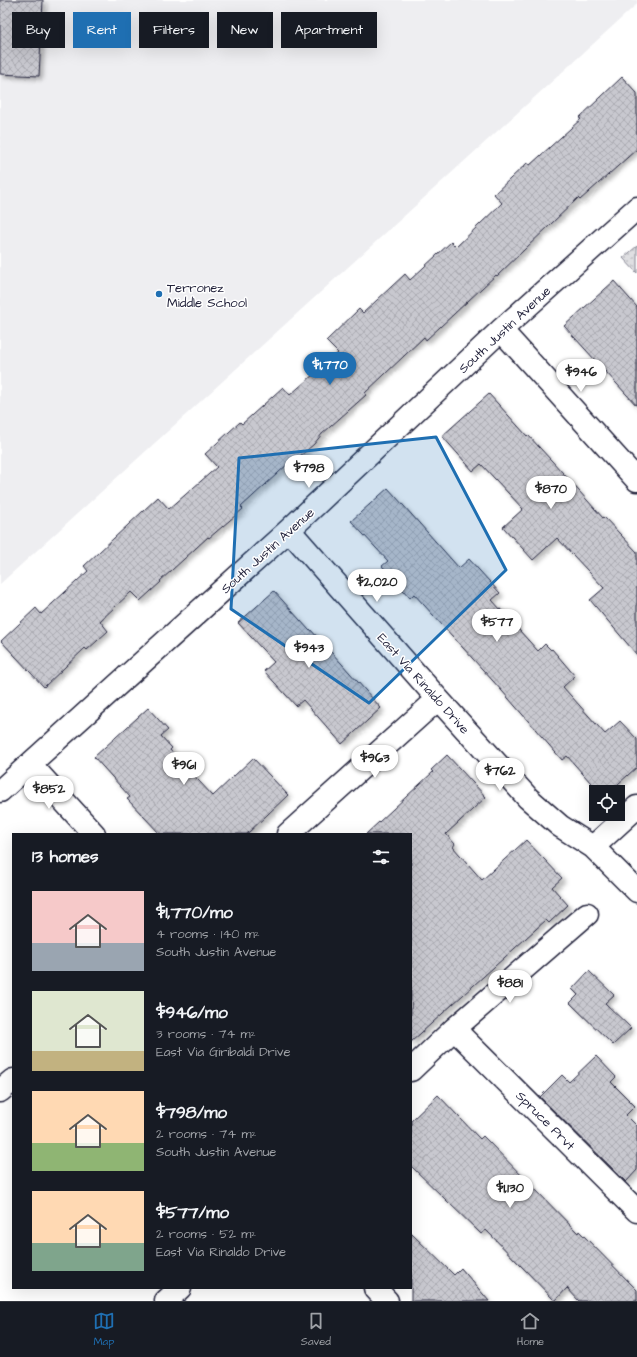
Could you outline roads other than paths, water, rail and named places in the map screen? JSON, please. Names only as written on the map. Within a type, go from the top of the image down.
[{"type":"street","name":"South Justin Avenue","points":[[0,791],[289,530],[501,330],[637,208]]},
{"type":"street","points":[[501,330],[637,480]]},
{"type":"street","name":"East Via Rinaldo Drive","points":[[289,530],[438,699],[528,798],[560,826],[593,847],[637,891]]},
{"type":"street","points":[[289,833],[438,699]]},
{"type":"street","points":[[30,764],[93,833]]},
{"type":"street","points":[[593,847],[637,807]]},
{"type":"street","points":[[412,1069],[454,1030],[587,914]]},
{"type":"street","name":"Spruce Prvt","points":[[454,1030],[637,1211]]},
{"type":"street","points":[[0,1091],[12,1081]]},
{"type":"street","points":[[166,1301],[179,1289]]},
{"type":"street","points":[[376,1289],[387,1301]]},
{"type":"place","name":"Terronez Middle School","points":[[159,294]]}]
